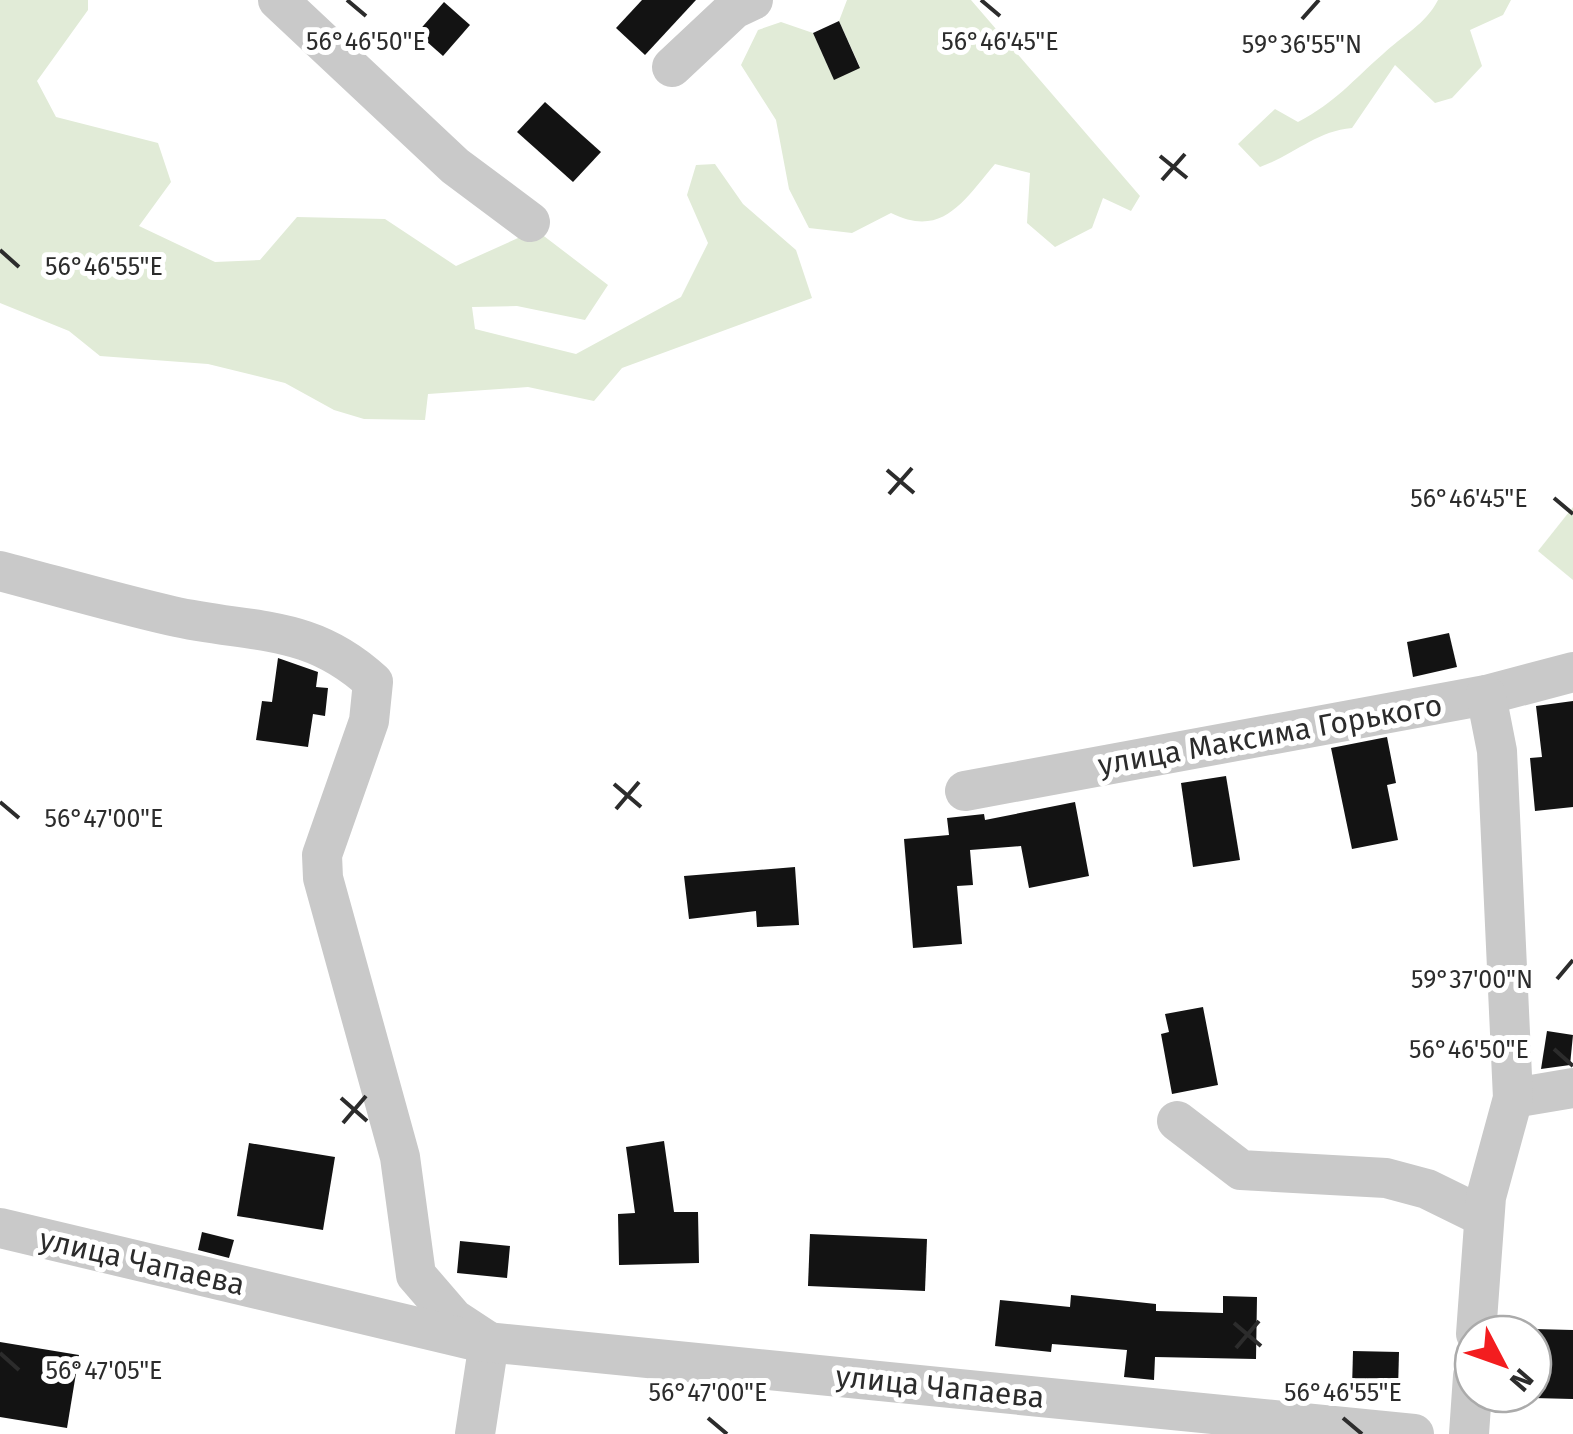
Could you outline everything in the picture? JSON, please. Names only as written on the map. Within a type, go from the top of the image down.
[{"type":"street","points":[[278,0],[455,166],[530,222]]},
{"type":"street","points":[[672,67],[734,9],[753,0]]},
{"type":"street","points":[[0,571],[175,616],[304,638],[344,655],[374,682],[369,722],[322,855],[322,878],[400,1157],[416,1275],[454,1319],[489,1342],[475,1434]]},
{"type":"street","name":"улица Максима Горького","points":[[964,791],[1486,696],[1573,672]]},
{"type":"street","points":[[1477,1314],[1484,1217],[1513,1098],[1497,751],[1486,696]]},
{"type":"street","points":[[1513,1098],[1573,1088]]},
{"type":"street","points":[[1176,1122],[1241,1170],[1386,1178],[1427,1189],[1484,1217]]},
{"type":"street","name":"улица Чапаева","points":[[0,1228],[489,1342],[1414,1434]]},
{"type":"green space","points":[[0,0],[88,0],[88,10],[37,81],[56,117],[158,143],[171,182],[139,226],[215,262],[260,260],[297,217],[385,219],[456,266],[536,230],[608,285],[585,320],[517,306],[472,307],[475,329],[576,354],[681,297],[708,243],[687,195],[696,165],[715,164],[743,204],[796,250],[812,298],[622,368],[594,401],[528,387],[428,394],[425,420],[364,419],[334,410],[285,383],[208,364],[100,356],[69,331],[0,303]]},
{"type":"green space","points":[[847,0],[971,0],[1140,196],[1131,211],[1103,198],[1092,228],[1055,247],[1027,223],[1030,173],[995,164],[962,202],[939,218],[909,220],[891,213],[852,233],[809,228],[789,189],[776,120],[741,65],[758,30],[781,22],[813,33],[834,79],[860,67],[839,21]]},
{"type":"green space","points":[[1438,0],[1511,0],[1503,15],[1470,30],[1482,66],[1452,98],[1435,103],[1395,65],[1352,128],[1316,138],[1260,167],[1238,144],[1275,109],[1298,122],[1323,107],[1420,23]]},
{"type":"green space","points":[[1573,507],[1573,580],[1538,551]]},
{"type":"building","points":[[642,0],[696,0],[645,55],[616,28]]},
{"type":"building","points":[[444,2],[470,25],[443,56],[417,33]]},
{"type":"building","points":[[839,21],[860,68],[834,80],[813,33]]},
{"type":"building","points":[[545,102],[601,152],[573,182],[517,132]]},
{"type":"building","points":[[1449,633],[1457,667],[1413,677],[1407,642]]},
{"type":"building","points":[[278,658],[318,672],[316,687],[328,688],[325,716],[313,714],[308,747],[256,740],[262,701],[272,702]]},
{"type":"building","points":[[1573,701],[1573,807],[1535,811],[1530,758],[1542,757],[1536,706]]},
{"type":"building","points":[[1387,737],[1396,783],[1387,785],[1398,840],[1352,849],[1331,748]]},
{"type":"building","points":[[1226,776],[1240,860],[1193,867],[1181,783]]},
{"type":"building","points":[[1075,802],[1089,876],[1029,888],[1021,846],[970,850],[973,885],[957,886],[962,944],[913,948],[904,839],[949,835],[947,818],[984,814],[985,820]]},
{"type":"building","points":[[795,867],[799,925],[757,927],[756,911],[689,919],[684,876]]},
{"type":"building","points":[[1203,1007],[1218,1085],[1172,1094],[1161,1034],[1169,1032],[1165,1014]]},
{"type":"building","points":[[1547,1031],[1573,1035],[1570,1065],[1541,1069]]},
{"type":"building","points":[[664,1141],[674,1212],[698,1212],[699,1263],[619,1265],[618,1214],[635,1213],[626,1147]]},
{"type":"building","points":[[249,1143],[335,1157],[323,1230],[237,1216]]},
{"type":"building","points":[[202,1232],[234,1240],[229,1258],[198,1250]]},
{"type":"building","points":[[810,1234],[927,1239],[925,1291],[808,1286]]},
{"type":"building","points":[[460,1241],[510,1246],[507,1278],[457,1273]]},
{"type":"building","points":[[1071,1295],[1156,1304],[1156,1311],[1223,1313],[1223,1296],[1257,1297],[1256,1359],[1155,1357],[1154,1380],[1124,1377],[1127,1350],[1052,1344],[1051,1352],[995,1346],[1000,1300],[1070,1307]]},
{"type":"building","points":[[1553,1330],[1573,1330],[1573,1399],[1553,1398]]},
{"type":"building","points":[[0,1342],[79,1355],[67,1428],[0,1417]]},
{"type":"building","points":[[1353,1351],[1399,1352],[1398,1390],[1352,1389]]}]
